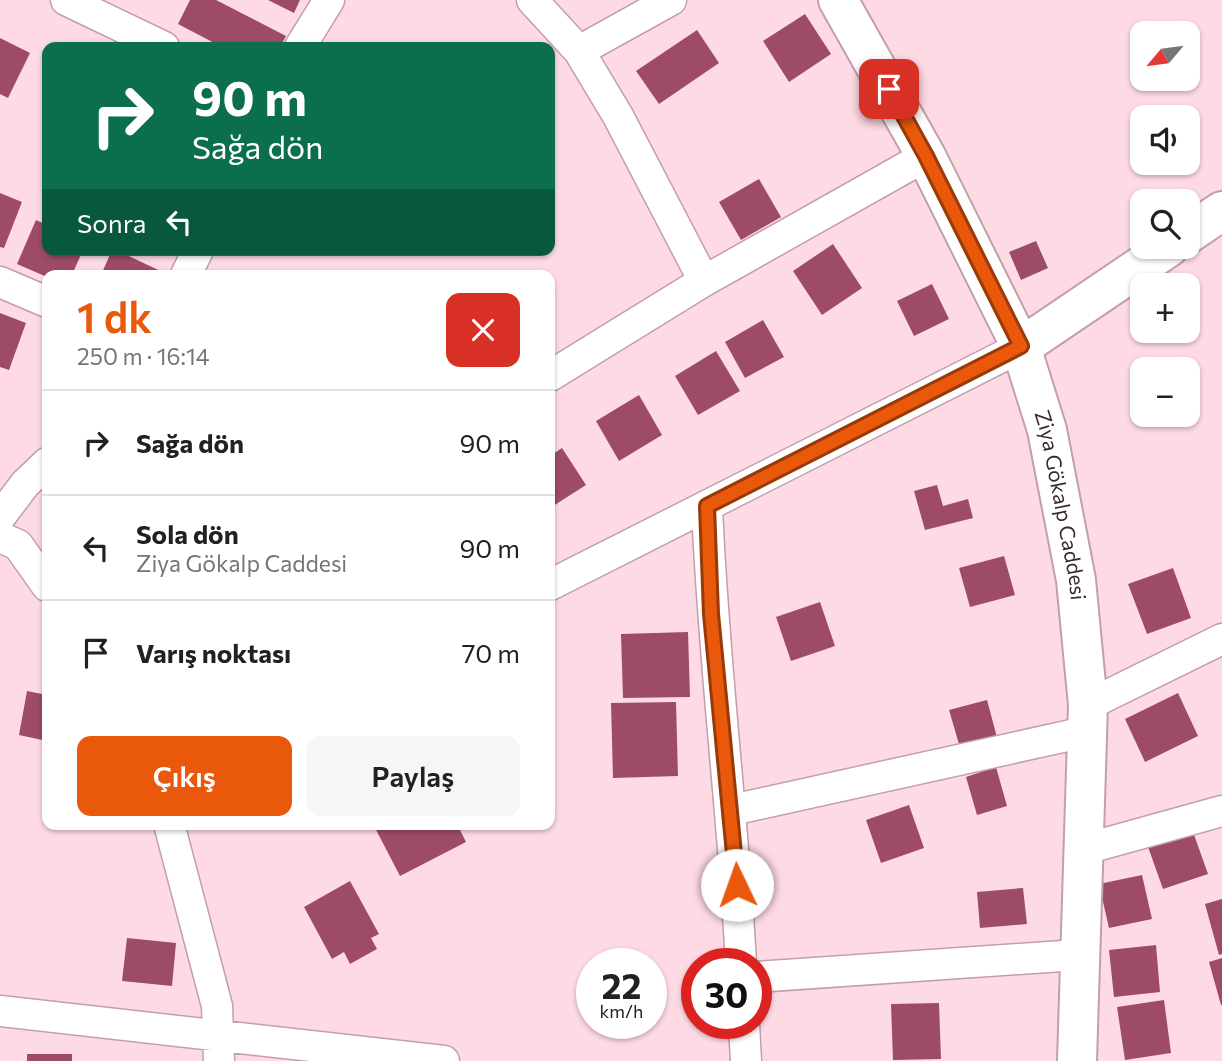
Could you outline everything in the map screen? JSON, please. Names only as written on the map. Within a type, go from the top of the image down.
[{"type":"street","points":[[66,0],[154,42]]},
{"type":"street","points":[[303,42],[328,0]]},
{"type":"street","points":[[532,0],[579,51],[618,116],[704,281]]},
{"type":"street","points":[[579,51],[671,0]]},
{"type":"street","name":"Ziya Gökalp Caddesi","points":[[838,0],[926,156],[1021,346],[1047,430],[1076,580],[1086,719],[1085,849],[1077,955],[1076,1061]]},
{"type":"street","points":[[555,373],[704,281],[926,156]]},
{"type":"street","points":[[1200,226],[1222,211]]},
{"type":"street","points":[[555,582],[1021,346],[1151,259]]},
{"type":"street","points":[[0,282],[42,300]]},
{"type":"street","points":[[0,517],[25,484],[42,468]]},
{"type":"street","points":[[707,506],[711,614],[732,810],[740,948]]},
{"type":"street","points":[[0,537],[18,545],[42,579]]},
{"type":"street","points":[[732,810],[1086,719],[1222,639]]},
{"type":"street","points":[[1085,849],[1222,811]]},
{"type":"street","points":[[171,830],[217,1006],[219,1047]]},
{"type":"street","points":[[772,976],[1077,955]]},
{"type":"street","points":[[0,1011],[219,1047],[442,1061]]},
{"type":"street","points":[[745,1039],[746,1061]]},
{"type":"building","points":[[190,0],[216,0],[286,36],[283,42],[212,42],[178,24]]},
{"type":"building","points":[[268,0],[300,0],[294,13]]},
{"type":"building","points":[[805,14],[831,54],[789,82],[763,41]]},
{"type":"building","points":[[697,30],[719,63],[659,104],[636,71]]},
{"type":"building","points":[[0,38],[30,53],[8,98],[0,94]]},
{"type":"building","points":[[759,179],[781,217],[741,240],[719,202]]},
{"type":"building","points":[[0,193],[22,202],[4,248],[0,247]]},
{"type":"building","points":[[36,220],[42,223],[42,256],[80,256],[74,270],[42,270],[42,275],[17,264]]},
{"type":"building","points":[[1036,241],[1048,268],[1021,280],[1009,252]]},
{"type":"building","points":[[833,244],[862,288],[822,315],[793,271]]},
{"type":"building","points":[[109,256],[129,256],[158,270],[103,270]]},
{"type":"building","points":[[932,284],[949,319],[914,336],[897,301]]},
{"type":"building","points":[[0,313],[26,323],[9,370],[0,367]]},
{"type":"building","points":[[763,320],[784,357],[745,378],[725,342]]},
{"type":"building","points":[[716,351],[740,391],[698,415],[675,376]]},
{"type":"building","points":[[639,395],[662,435],[619,461],[596,421]]},
{"type":"building","points":[[562,448],[586,485],[555,505],[555,453]]},
{"type":"building","points":[[937,485],[943,506],[968,499],[973,518],[925,530],[914,491]]},
{"type":"building","points":[[1004,556],[1015,595],[970,607],[959,568]]},
{"type":"building","points":[[1173,568],[1191,618],[1147,634],[1128,584]]},
{"type":"building","points":[[820,602],[835,646],[791,661],[776,617]]},
{"type":"building","points":[[688,632],[690,697],[623,698],[621,634]]},
{"type":"building","points":[[27,691],[42,694],[42,740],[19,735]]},
{"type":"building","points":[[1178,693],[1198,736],[1145,762],[1125,719]]},
{"type":"building","points":[[987,700],[998,741],[961,751],[949,710]]},
{"type":"building","points":[[676,702],[678,776],[613,778],[611,703]]},
{"type":"building","points":[[996,767],[1007,806],[977,815],[966,777]]},
{"type":"building","points":[[909,805],[924,848],[881,863],[866,820]]},
{"type":"building","points":[[1192,829],[1208,874],[1163,889],[1147,844]]},
{"type":"building","points":[[376,830],[460,830],[466,842],[400,876]]},
{"type":"building","points":[[1142,875],[1152,919],[1109,928],[1099,884]]},
{"type":"building","points":[[350,881],[379,934],[371,938],[377,949],[350,964],[344,952],[332,959],[304,907]]},
{"type":"building","points":[[1023,888],[1027,924],[980,928],[977,892]]},
{"type":"building","points":[[1222,899],[1222,954],[1219,955],[1205,904]]},
{"type":"building","points":[[127,938],[176,943],[172,986],[122,981]]},
{"type":"building","points":[[1156,945],[1160,992],[1114,997],[1109,950]]},
{"type":"building","points":[[1222,958],[1222,1005],[1221,1005],[1209,962]]},
{"type":"building","points":[[1164,1000],[1171,1053],[1125,1060],[1117,1007]]},
{"type":"building","points":[[939,1003],[941,1059],[893,1060],[891,1004]]},
{"type":"building","points":[[27,1054],[72,1054],[72,1061],[27,1061]]},
{"type":"route","points":[[737,885],[734,831],[711,614],[707,506],[1021,346],[926,156],[889,89]]}]
